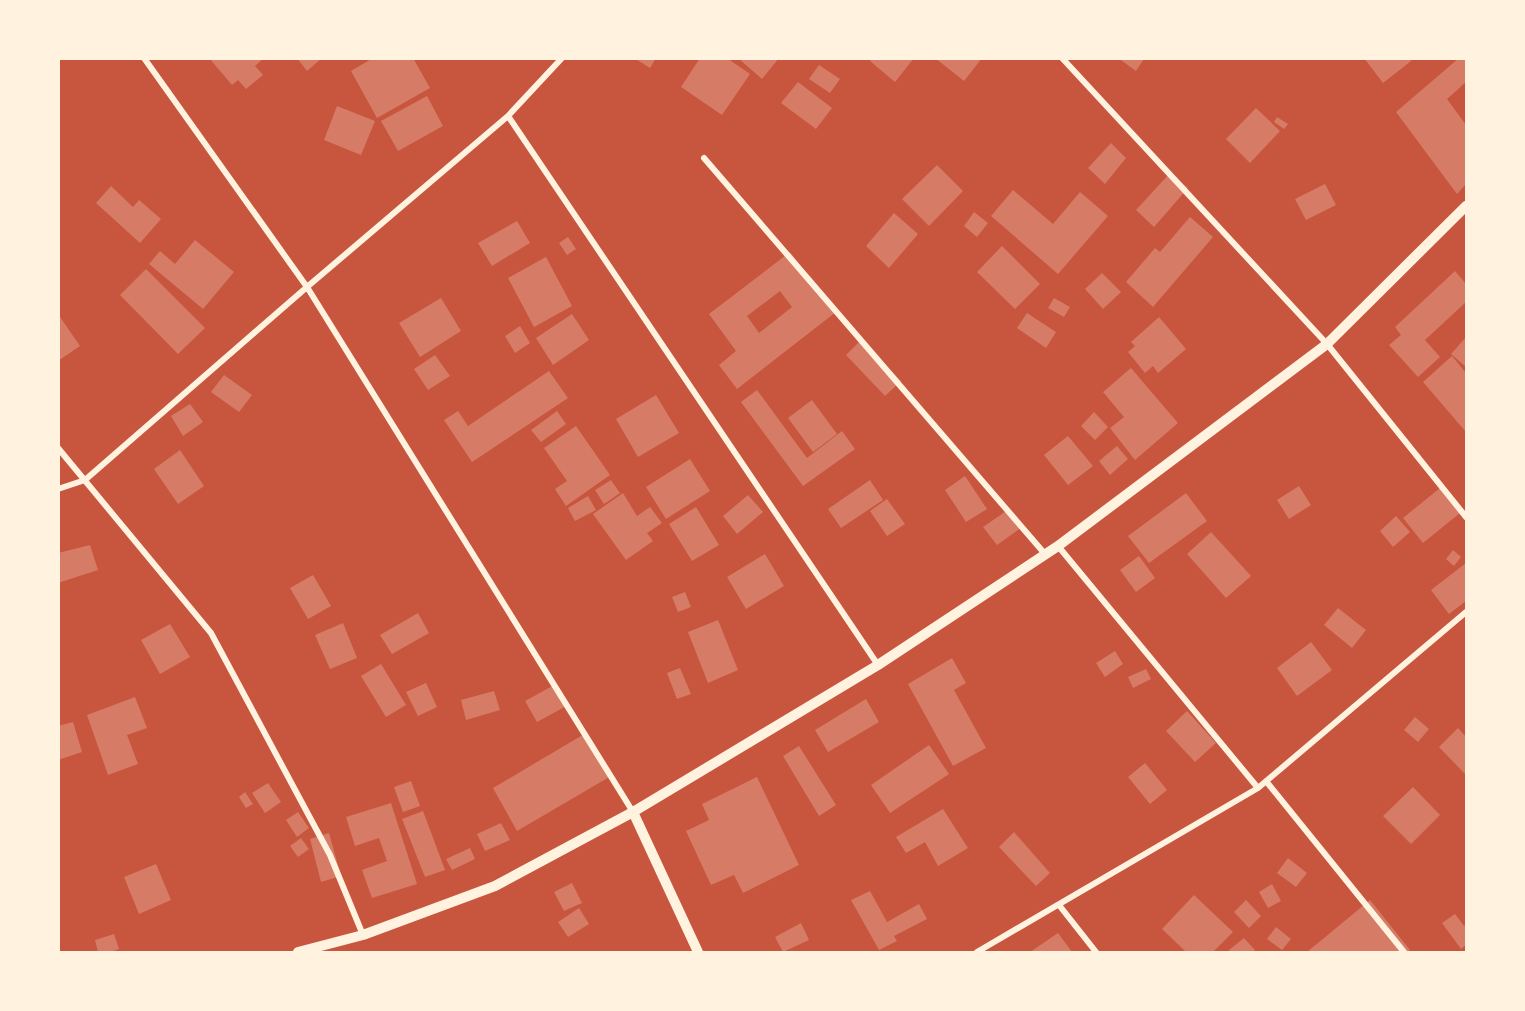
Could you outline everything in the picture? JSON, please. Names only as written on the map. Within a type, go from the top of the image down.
[{"type":"street","points":[[144,58],[307,287],[633,812],[698,952]]},
{"type":"street","points":[[58,489],[85,480],[508,116],[562,58]]},
{"type":"street","points":[[1062,58],[1327,344],[1467,517]]},
{"type":"street","points":[[508,116],[878,665]]},
{"type":"street","points":[[704,158],[1044,554]]},
{"type":"street","points":[[298,952],[363,935],[495,886],[633,812],[878,665],[1058,546],[1327,344],[1467,206]]},
{"type":"street","points":[[58,448],[211,633],[330,855],[363,935]]},
{"type":"street","points":[[1058,546],[1258,788]]},
{"type":"street","points":[[976,952],[1258,788],[1467,612]]},
{"type":"street","points":[[1266,781],[1404,952]]},
{"type":"street","points":[[1059,905],[1096,952]]},
{"type":"building","points":[[209,58],[264,58],[255,66],[263,75],[246,89],[238,80],[232,85]]},
{"type":"building","points":[[297,58],[322,58],[307,71]]},
{"type":"building","points":[[373,58],[413,58],[430,88],[377,118],[351,71]]},
{"type":"building","points":[[634,58],[656,58],[650,68]]},
{"type":"building","points":[[700,58],[727,58],[750,74],[722,115],[681,87]]},
{"type":"building","points":[[738,58],[779,58],[762,79]]},
{"type":"building","points":[[872,58],[914,58],[895,82],[870,61]]},
{"type":"building","points":[[935,58],[982,58],[964,81]]},
{"type":"building","points":[[1118,58],[1143,58],[1144,59],[1136,71]]},
{"type":"building","points":[[1364,58],[1409,58],[1411,61],[1383,83]]},
{"type":"building","points":[[1459,58],[1466,58],[1466,82],[1447,99],[1466,125],[1466,184],[1457,194],[1396,112]]},
{"type":"building","points":[[819,65],[840,79],[830,93],[809,79]]},
{"type":"building","points":[[798,82],[832,108],[816,129],[781,103]]},
{"type":"building","points":[[427,96],[443,126],[398,151],[381,121]]},
{"type":"building","points":[[337,106],[375,121],[361,155],[324,140]]},
{"type":"building","points":[[1256,108],[1280,131],[1250,163],[1226,139]]},
{"type":"building","points":[[1277,117],[1288,124],[1284,129],[1274,122]]},
{"type":"building","points":[[1111,143],[1126,158],[1105,184],[1088,168]]},
{"type":"building","points":[[937,165],[963,191],[929,226],[902,199]]},
{"type":"building","points":[[1170,173],[1188,188],[1154,227],[1136,210]]},
{"type":"building","points":[[1325,184],[1336,205],[1306,220],[1295,199]]},
{"type":"building","points":[[111,186],[133,207],[139,200],[161,219],[140,243],[96,203]]},
{"type":"building","points":[[1013,190],[1053,224],[1080,192],[1108,216],[1058,274],[991,216]]},
{"type":"building","points":[[974,212],[988,223],[977,237],[964,226]]},
{"type":"building","points":[[894,213],[918,234],[889,268],[866,246]]},
{"type":"building","points":[[1190,217],[1213,237],[1153,307],[1126,282],[1155,248],[1160,252]]},
{"type":"building","points":[[517,221],[530,243],[492,266],[478,243]]},
{"type":"building","points":[[568,237],[576,249],[567,255],[559,243]]},
{"type":"building","points":[[195,240],[234,272],[203,309],[149,264],[160,251],[175,264]]},
{"type":"building","points":[[1002,246],[1040,284],[1015,309],[977,272]]},
{"type":"building","points":[[790,252],[836,312],[737,389],[719,365],[736,351],[709,314]],"holes":[[[780,291],[792,307],[759,333],[747,316]]]},
{"type":"building","points":[[546,257],[572,306],[534,327],[508,278]]},
{"type":"building","points":[[146,269],[205,328],[178,354],[120,295]]},
{"type":"building","points":[[1455,271],[1466,284],[1466,302],[1425,340],[1440,357],[1418,377],[1389,345],[1401,335],[1395,327]]},
{"type":"building","points":[[1102,273],[1121,292],[1103,309],[1085,289]]},
{"type":"building","points":[[441,298],[461,331],[420,357],[399,323]]},
{"type":"building","points":[[1054,298],[1070,307],[1064,317],[1048,308]]},
{"type":"building","points":[[1027,313],[1056,332],[1046,348],[1017,328]]},
{"type":"building","points":[[58,314],[80,346],[58,361]]},
{"type":"building","points":[[572,314],[589,340],[553,365],[536,338]]},
{"type":"building","points":[[1159,317],[1186,349],[1158,373],[1153,366],[1145,373],[1128,352],[1135,346],[1131,342]]},
{"type":"building","points":[[520,326],[530,343],[515,353],[505,336]]},
{"type":"building","points":[[1466,337],[1466,367],[1451,354]]},
{"type":"building","points":[[861,340],[901,381],[885,396],[846,355]]},
{"type":"building","points":[[435,355],[450,376],[428,390],[414,369]]},
{"type":"building","points":[[1452,356],[1466,373],[1466,432],[1423,382]]},
{"type":"building","points":[[1131,368],[1178,423],[1135,460],[1110,428],[1124,417],[1103,392]]},
{"type":"building","points":[[549,371],[568,398],[472,462],[444,420],[458,411],[468,426]]},
{"type":"building","points":[[224,375],[252,395],[239,412],[211,392]]},
{"type":"building","points":[[757,390],[807,458],[842,431],[855,449],[803,486],[741,402]]},
{"type":"building","points":[[656,395],[679,433],[638,457],[616,419]]},
{"type":"building","points":[[812,400],[837,434],[813,452],[788,418]]},
{"type":"building","points":[[190,404],[203,422],[183,436],[171,416]]},
{"type":"building","points":[[557,411],[566,424],[541,442],[531,430]]},
{"type":"building","points":[[1094,412],[1108,427],[1095,440],[1081,426]]},
{"type":"building","points":[[576,426],[610,475],[566,506],[555,489],[567,481],[544,448]]},
{"type":"building","points":[[1068,436],[1093,466],[1068,485],[1044,455]]},
{"type":"building","points":[[1117,446],[1128,459],[1110,475],[1099,461]]},
{"type":"building","points":[[180,450],[204,486],[178,504],[154,469]]},
{"type":"building","points":[[690,459],[710,491],[666,519],[646,487]]},
{"type":"building","points":[[965,476],[987,509],[966,522],[945,490]]},
{"type":"building","points":[[611,480],[620,493],[604,504],[595,490]]},
{"type":"building","points":[[870,480],[883,500],[841,528],[828,509]]},
{"type":"building","points":[[1299,486],[1311,505],[1289,519],[1277,500]]},
{"type":"building","points":[[1440,488],[1460,513],[1423,543],[1403,518]]},
{"type":"building","points":[[623,493],[637,516],[650,507],[662,523],[647,533],[653,541],[626,560],[593,514]]},
{"type":"building","points":[[1186,493],[1207,521],[1149,563],[1128,536]]},
{"type":"building","points":[[748,495],[763,512],[737,534],[723,516]]},
{"type":"building","points":[[588,496],[596,510],[575,521],[568,508]]},
{"type":"building","points":[[887,499],[905,524],[887,536],[870,511]]},
{"type":"building","points":[[696,507],[719,545],[692,561],[669,524]]},
{"type":"building","points":[[1009,509],[1022,527],[997,545],[983,527]]},
{"type":"building","points":[[1396,516],[1410,532],[1393,547],[1380,531]]},
{"type":"building","points":[[1211,532],[1251,576],[1226,598],[1187,554]]},
{"type":"building","points":[[90,545],[98,570],[58,583],[58,553]]},
{"type":"building","points":[[1453,550],[1461,557],[1454,566],[1446,559]]},
{"type":"building","points":[[765,554],[784,586],[746,609],[727,577]]},
{"type":"building","points":[[1139,556],[1155,578],[1136,592],[1120,570]]},
{"type":"building","points":[[1466,563],[1466,601],[1449,614],[1431,590]]},
{"type":"building","points":[[313,575],[331,606],[308,619],[290,588]]},
{"type":"building","points":[[685,592],[691,607],[678,612],[672,597]]},
{"type":"building","points":[[1338,608],[1366,630],[1352,648],[1324,625]]},
{"type":"building","points":[[418,613],[429,633],[392,654],[380,635]]},
{"type":"building","points":[[718,620],[738,670],[708,683],[688,632]]},
{"type":"building","points":[[343,623],[357,658],[330,669],[315,635]]},
{"type":"building","points":[[170,624],[190,657],[160,674],[141,640]]},
{"type":"building","points":[[1311,642],[1332,670],[1297,696],[1277,668]]},
{"type":"building","points":[[1115,651],[1123,664],[1105,677],[1096,663]]},
{"type":"building","points":[[952,658],[966,683],[954,690],[986,748],[953,766],[908,684]]},
{"type":"building","points":[[381,664],[406,705],[386,717],[361,676]]},
{"type":"building","points":[[680,668],[691,694],[677,699],[667,673]]},
{"type":"building","points":[[1146,669],[1151,679],[1133,688],[1128,677]]},
{"type":"building","points":[[426,683],[437,707],[418,716],[406,692]]},
{"type":"building","points":[[556,684],[568,705],[537,722],[525,701]]},
{"type":"building","points":[[494,691],[500,710],[466,720],[461,700]]},
{"type":"building","points":[[135,697],[147,728],[127,735],[138,764],[108,775],[87,715]]},
{"type":"building","points":[[866,699],[879,722],[828,752],[815,730]]},
{"type":"building","points":[[1187,711],[1216,743],[1195,762],[1166,731]]},
{"type":"building","points":[[1415,717],[1429,729],[1418,742],[1404,730]]},
{"type":"building","points":[[73,722],[82,752],[58,760],[58,726]]},
{"type":"building","points":[[1458,728],[1466,737],[1466,775],[1439,747]]},
{"type":"building","points":[[586,733],[611,776],[517,831],[493,788]]},
{"type":"building","points":[[929,745],[949,774],[890,813],[871,785]]},
{"type":"building","points":[[799,746],[836,805],[819,816],[783,756]]},
{"type":"building","points":[[1145,763],[1167,790],[1150,804],[1128,777]]},
{"type":"building","points":[[757,777],[799,865],[743,893],[734,875],[711,885],[686,831],[709,820],[702,804]]},
{"type":"building","points":[[411,781],[420,806],[403,812],[394,787]]},
{"type":"building","points":[[268,783],[281,802],[265,813],[252,793]]},
{"type":"building","points":[[1413,787],[1440,815],[1411,844],[1383,816]]},
{"type":"building","points":[[245,792],[253,804],[246,808],[239,797]]},
{"type":"building","points":[[391,803],[417,884],[372,898],[362,870],[387,861],[379,838],[355,846],[346,817]]},
{"type":"building","points":[[943,809],[968,848],[938,866],[925,842],[906,853],[896,837]]},
{"type":"building","points":[[423,811],[445,870],[425,877],[402,819]]},
{"type":"building","points":[[298,812],[309,828],[297,837],[286,820]]},
{"type":"building","points":[[501,823],[510,840],[485,851],[477,834]]},
{"type":"building","points":[[1014,832],[1050,873],[1036,886],[999,847]]},
{"type":"building","points":[[329,833],[341,876],[321,882],[310,839]]},
{"type":"building","points":[[301,838],[309,849],[298,857],[290,846]]},
{"type":"building","points":[[470,848],[475,859],[452,870],[446,859]]},
{"type":"building","points":[[1288,858],[1307,873],[1296,887],[1277,873]]},
{"type":"building","points":[[156,864],[171,900],[139,914],[124,877]]},
{"type":"building","points":[[572,883],[582,903],[564,911],[554,892]]},
{"type":"building","points":[[1272,884],[1281,901],[1268,908],[1259,892]]},
{"type":"building","points":[[870,891],[887,922],[919,904],[927,919],[894,936],[897,941],[879,950],[851,900]]},
{"type":"building","points":[[1194,895],[1233,932],[1213,952],[1186,952],[1162,929]]},
{"type":"building","points":[[1246,900],[1261,916],[1249,928],[1234,912]]},
{"type":"building","points":[[1370,900],[1410,950],[1407,952],[1307,952]]},
{"type":"building","points":[[579,908],[589,924],[568,937],[558,922]]},
{"type":"building","points":[[1455,914],[1464,926],[1466,924],[1466,945],[1461,949],[1442,923]]},
{"type":"building","points":[[801,923],[809,940],[783,952],[775,937]]},
{"type":"building","points":[[1276,927],[1291,939],[1282,950],[1267,939]]},
{"type":"building","points":[[1058,933],[1072,952],[1030,952]]},
{"type":"building","points":[[114,934],[119,949],[98,952],[95,940]]},
{"type":"building","points":[[1244,938],[1255,950],[1231,952],[1229,950]]}]
